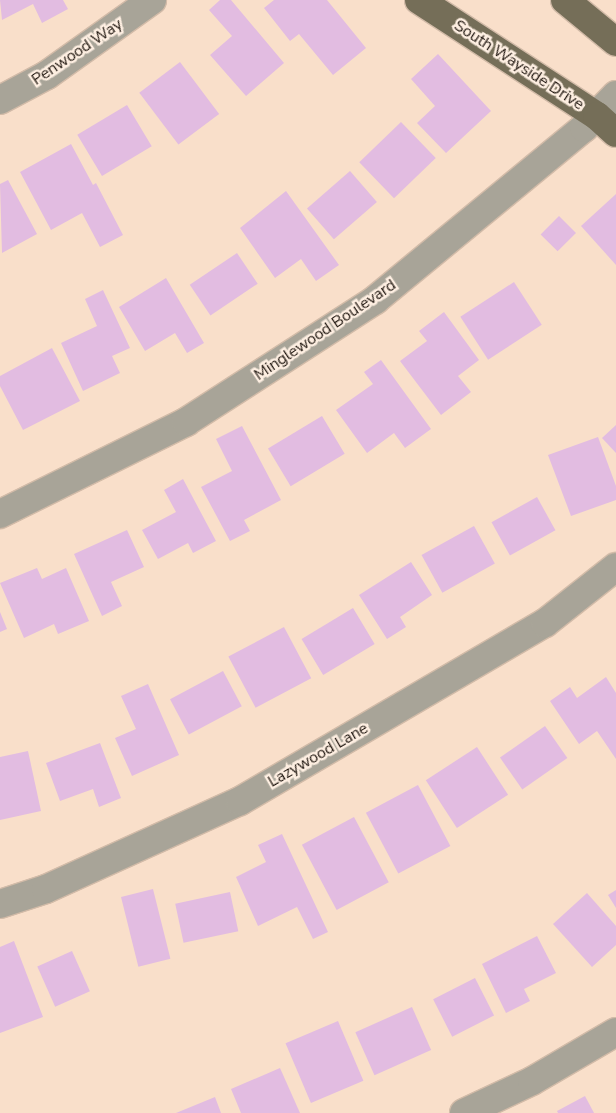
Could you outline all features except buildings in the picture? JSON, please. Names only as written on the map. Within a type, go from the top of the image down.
[{"type":"main road","name":"South Wayside Drive","points":[[419,0],[607,125]]},
{"type":"main road","points":[[565,0],[616,42]]},
{"type":"street","name":"Penwood Way","points":[[0,100],[47,75],[152,0]]},
{"type":"street","name":"Minglewood Boulevard","points":[[0,514],[186,422],[375,300],[607,125],[616,95]]},
{"type":"street","name":"Lazywood Lane","points":[[0,904],[46,889],[240,801],[545,623],[616,567]]},
{"type":"street","points":[[464,1113],[532,1080],[616,1032]]}]
